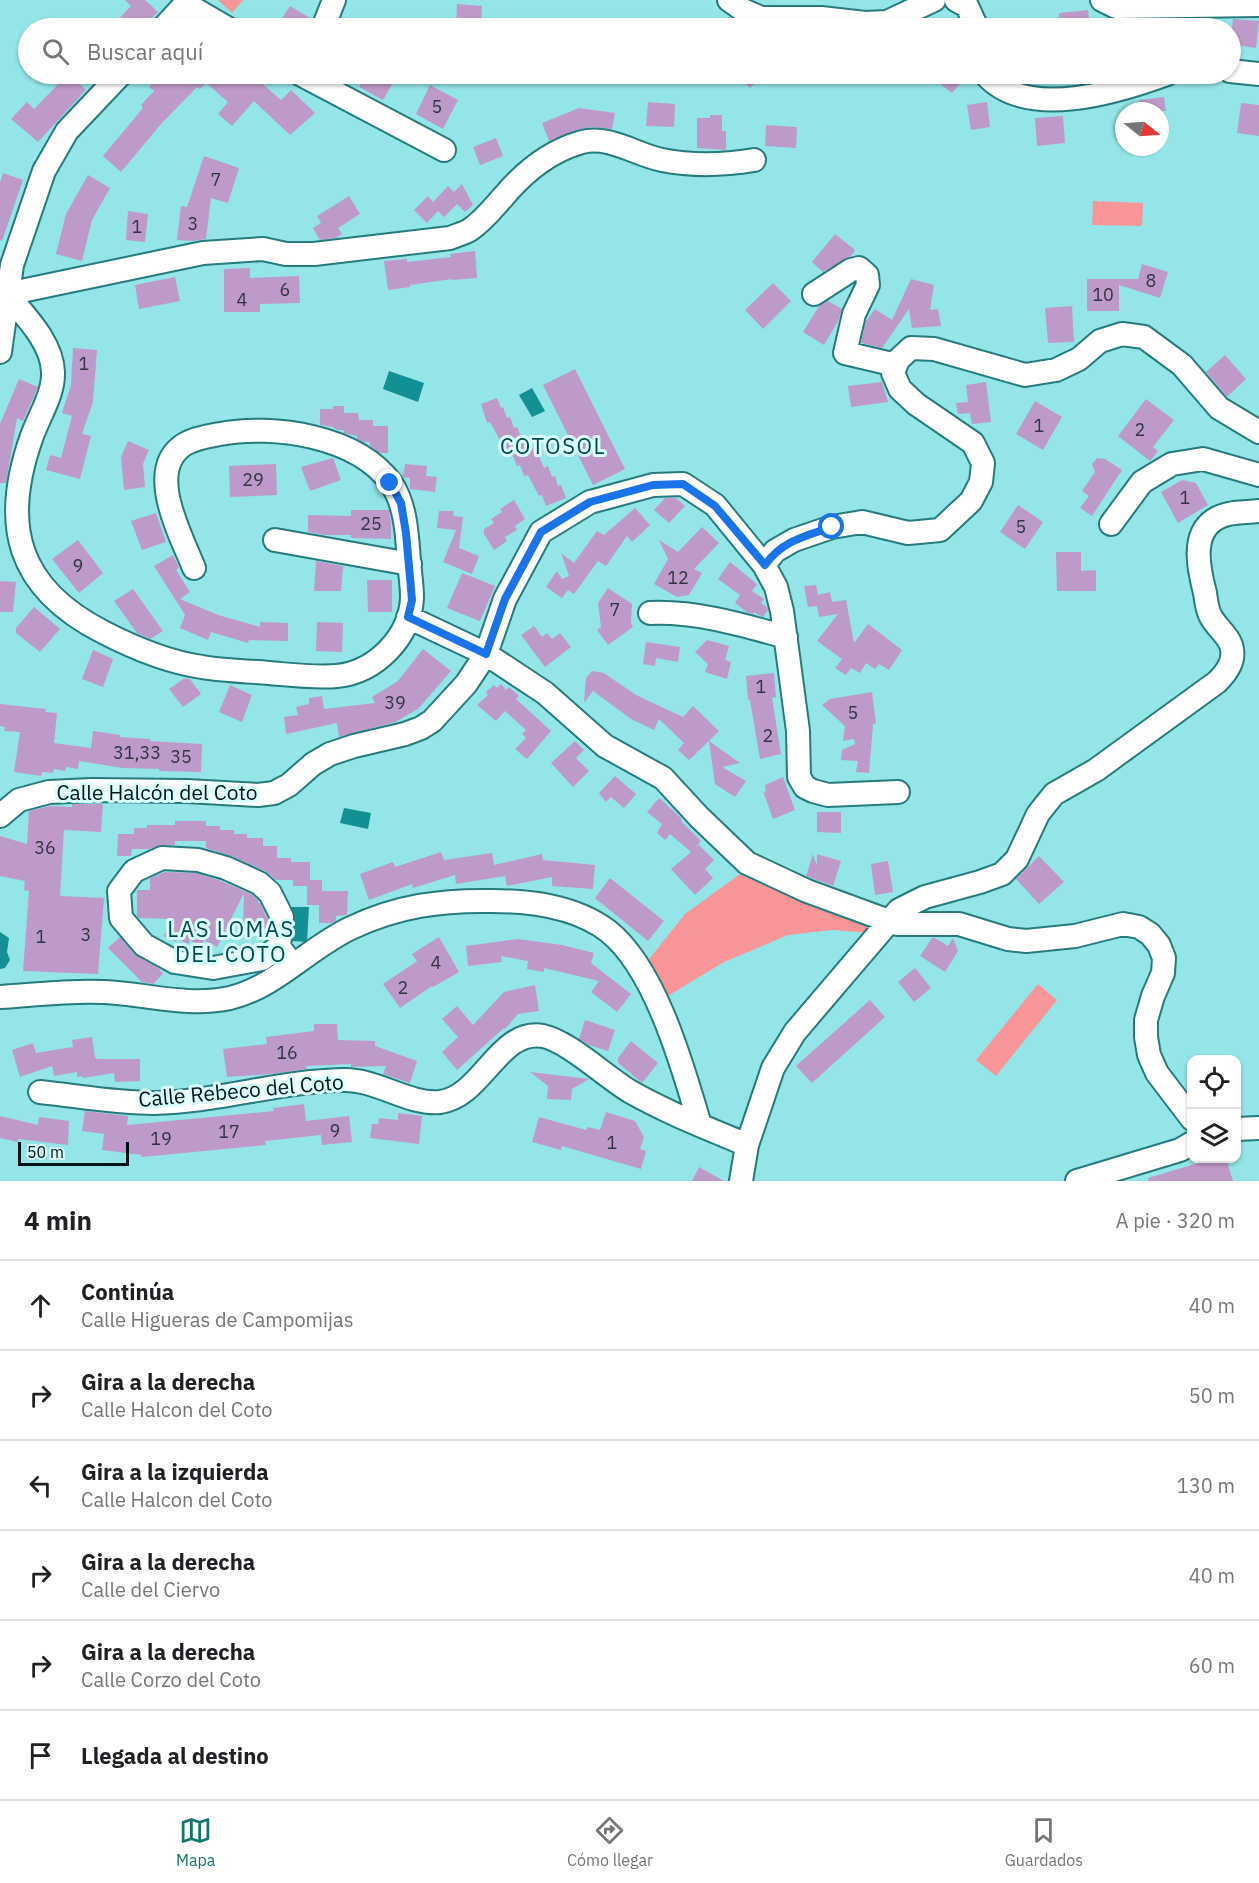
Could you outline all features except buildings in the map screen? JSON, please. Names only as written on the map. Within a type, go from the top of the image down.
[{"type":"street","points":[[327,18],[334,0]]},
{"type":"street","points":[[896,18],[934,0]]},
{"type":"street","points":[[956,0],[967,6],[972,18]]},
{"type":"street","points":[[1102,0],[1116,7],[1259,4]]},
{"type":"street","points":[[173,18],[188,2],[211,18]]},
{"type":"street","points":[[739,3],[761,18],[821,18]]},
{"type":"street","points":[[1241,72],[1259,74]]},
{"type":"street","points":[[0,352],[12,265],[44,171],[67,131],[112,84]]},
{"type":"street","points":[[319,84],[444,150]]},
{"type":"street","points":[[995,84],[1018,95],[1060,100],[1105,94],[1136,84]]},
{"type":"street","points":[[7,294],[203,253],[263,249],[286,254],[314,254],[450,238],[471,229],[518,179],[537,163],[567,147],[586,141],[620,145],[659,160],[683,164],[732,164],[754,160]]},
{"type":"street","points":[[814,294],[851,270],[859,268],[867,275],[868,285],[854,314],[845,353],[896,366]]},
{"type":"street","points":[[7,294],[37,331],[50,356],[53,372],[52,388],[30,439],[18,489],[16,512],[18,538],[24,560],[40,584],[62,605],[99,630],[136,648],[167,659],[201,667],[317,676],[340,675],[364,669],[383,656],[399,637],[408,617],[412,600],[410,564],[401,503],[390,483],[371,465],[349,450],[291,432],[267,429],[239,430],[189,441],[179,448],[170,460],[165,476],[166,492],[194,568]]},
{"type":"street","points":[[765,565],[775,551],[794,540],[832,527],[862,522],[908,533],[940,530],[971,501],[981,482],[983,463],[973,443],[916,405],[900,389],[893,373],[898,360],[911,348],[934,349],[1024,375],[1056,370],[1079,359],[1101,341],[1122,334],[1144,337],[1182,365],[1219,408],[1259,432]]},
{"type":"street","points":[[1111,524],[1142,482],[1172,464],[1203,459],[1259,475]]},
{"type":"street","name":"Calle Halcón del Coto","points":[[0,816],[19,800],[49,792],[92,790],[187,791],[258,795],[274,793],[289,785],[313,764],[330,754],[421,728],[432,721],[466,684],[486,654],[505,599],[541,532],[590,502],[653,485],[683,484],[715,506],[765,565],[776,587],[786,637],[798,731],[799,777],[805,787],[828,795],[898,792]]},
{"type":"street","points":[[741,1181],[747,1144],[773,1068],[795,1032],[899,910],[910,903],[1002,874],[1017,858],[1038,814],[1054,794],[1096,770],[1217,682],[1228,671],[1232,658],[1231,645],[1210,615],[1199,569],[1200,543],[1209,524],[1216,518],[1234,513],[1259,512]]},
{"type":"street","points":[[275,540],[410,564]]},
{"type":"street","points":[[650,613],[669,612],[747,626],[786,637]]},
{"type":"street","points":[[408,617],[486,654],[544,693],[605,746],[663,778],[699,817],[747,863],[807,891],[889,922],[907,926],[959,924],[1008,939],[1026,941],[1075,936],[1123,924],[1138,927],[1150,934],[1159,945],[1164,958],[1163,973],[1146,1020],[1149,1055],[1157,1073],[1187,1114]]},
{"type":"street","points":[[0,997],[105,992],[181,1002],[203,1002],[252,991],[286,956],[282,916],[270,892],[259,883],[226,868],[198,860],[162,858],[134,871],[119,891],[121,918],[144,945],[175,962],[213,968],[286,956],[349,928],[417,905],[456,900],[502,901],[564,909],[607,931],[624,946],[636,963],[667,1027],[700,1125]]},
{"type":"street","name":"Calle Rebeco del Coto","points":[[40,1092],[153,1103],[289,1085],[356,1080],[429,1102],[442,1102],[456,1098],[470,1087],[508,1046],[530,1035],[543,1036],[557,1041],[629,1091],[662,1109],[747,1144]]},
{"type":"street","points":[[1241,1129],[1259,1128]]},
{"type":"street","points":[[1077,1181],[1187,1145]]},
{"type":"shaded area","points":[[218,0],[243,0],[232,13]]},
{"type":"shaded area","points":[[1093,201],[1143,203],[1142,226],[1092,225]]},
{"type":"shaded area","points":[[740,874],[810,906],[862,921],[872,933],[832,930],[788,935],[724,962],[666,997],[646,963],[685,914]]},
{"type":"shaded area","points":[[1038,984],[1057,1000],[996,1076],[976,1060]]},
{"type":"water","points":[[389,371],[424,383],[418,402],[383,389]]},
{"type":"water","points":[[532,388],[545,411],[532,417],[519,395]]},
{"type":"water","points":[[344,808],[371,813],[368,829],[340,823]]},
{"type":"water","points":[[292,907],[309,907],[307,942],[291,941]]},
{"type":"water","points":[[0,932],[9,938],[7,952],[10,960],[5,968],[0,969]]},
{"type":"district","name":"COTOSOL","points":[[553,446]]},
{"type":"district","name":"LAS LOMAS DEL COTO","points":[[231,942]]},
{"type":"route","points":[[390,483],[401,503],[406,533],[412,600],[408,617],[486,654],[505,599],[541,532],[590,502],[653,485],[683,484],[715,506],[765,565],[775,551],[794,540],[832,527]]}]
